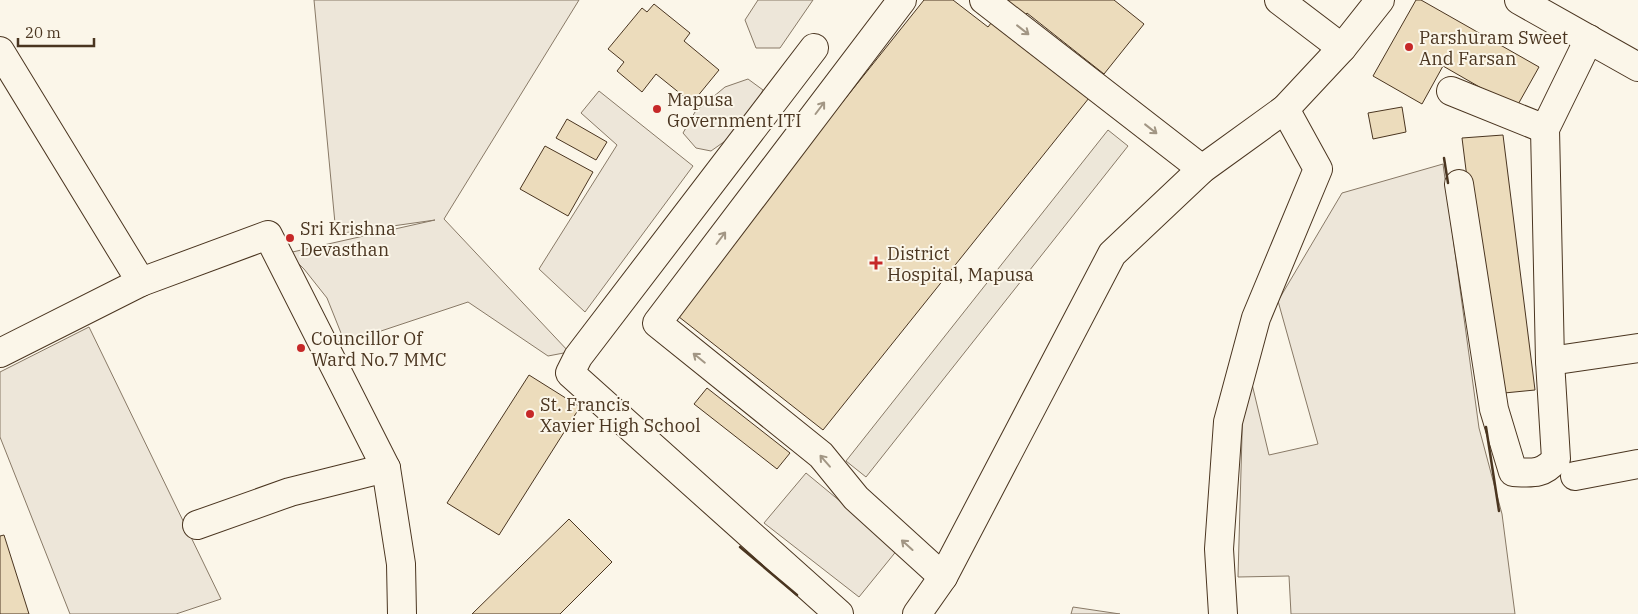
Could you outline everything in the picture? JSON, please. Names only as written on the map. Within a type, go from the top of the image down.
[{"type":"street","points":[[902,0],[656,323],[821,455],[856,498],[943,578]]},
{"type":"street","points":[[984,0],[1202,169]]},
{"type":"street","points":[[1279,0],[1342,48]]},
{"type":"street","points":[[917,614],[943,578],[1112,254],[1202,169],[1286,109],[1342,48],[1380,0]]},
{"type":"street","points":[[1519,0],[1638,67]]},
{"type":"street","points":[[1459,184],[1494,409],[1513,472],[1533,473],[1549,468],[1556,459],[1550,361],[1545,129],[1589,39]]},
{"type":"street","points":[[814,48],[578,357],[570,373],[839,614]]},
{"type":"street","points":[[2,58],[141,282]]},
{"type":"street","points":[[1451,91],[1545,129]]},
{"type":"street","points":[[1223,614],[1219,549],[1228,422],[1256,318],[1318,169],[1286,109]]},
{"type":"street","points":[[0,353],[141,282],[268,235],[386,468],[401,564],[402,614]]},
{"type":"street","points":[[1550,361],[1638,348]]},
{"type":"street","points":[[1575,476],[1638,464]]},
{"type":"street","points":[[197,525],[290,492],[386,468]]},
{"type":"shaded area","points":[[314,0],[579,0],[444,219],[569,352],[548,356],[468,302],[345,343],[327,298],[304,269],[288,253],[435,220],[336,234]]},
{"type":"shaded area","points":[[758,0],[813,0],[780,48],[756,48],[745,20]]},
{"type":"shaded area","points":[[748,79],[763,90],[751,114],[735,134],[711,151],[696,148],[683,133],[695,112],[725,87]]},
{"type":"shaded area","points":[[599,91],[693,166],[585,312],[539,269],[617,145],[581,113]]},
{"type":"shaded area","points":[[1108,130],[1128,146],[866,477],[846,461]]},
{"type":"shaded area","points":[[1443,164],[1479,428],[1502,514],[1515,614],[1291,614],[1289,576],[1238,577],[1243,400],[1252,384],[1269,455],[1318,444],[1278,301],[1342,193]]},
{"type":"shaded area","points":[[89,327],[221,599],[176,614],[70,614],[0,437],[0,372]]},
{"type":"shaded area","points":[[806,473],[898,549],[859,597],[764,523]]},
{"type":"shaded area","points":[[1073,607],[1120,614],[1071,614]]},
{"type":"building","points":[[924,0],[953,0],[988,27],[1009,0],[1114,0],[1144,24],[1104,74],[1027,13],[1013,30],[1093,93],[823,430],[674,313]]},
{"type":"building","points":[[1416,0],[1421,0],[1539,67],[1516,108],[1443,66],[1422,104],[1373,76]]},
{"type":"building","points":[[654,4],[690,33],[684,41],[719,70],[692,103],[656,74],[642,92],[617,71],[624,62],[608,49],[642,8],[647,12]]},
{"type":"building","points":[[1402,107],[1406,132],[1373,139],[1368,113]]},
{"type":"building","points":[[567,119],[607,142],[596,160],[556,138]]},
{"type":"building","points":[[1503,135],[1535,390],[1494,394],[1462,138]]},
{"type":"building","points":[[545,146],[593,172],[568,216],[520,189]]},
{"type":"building","points":[[529,375],[580,407],[499,535],[447,503]]},
{"type":"building","points":[[707,388],[790,453],[777,469],[694,404]]},
{"type":"building","points":[[569,519],[612,562],[560,614],[472,614]]},
{"type":"building","points":[[4,535],[29,614],[0,614],[0,536]]},
{"type":"wall","points":[[1444,158],[1448,183]]},
{"type":"wall","points":[[1486,427],[1499,511]]},
{"type":"wall","points":[[740,547],[797,595]]},
{"type":"place","name":"Parshuram Sweet And Farsan","points":[[1409,47]]},
{"type":"place","name":"Mapusa Government ITI","points":[[657,109]]},
{"type":"place","name":"Sri Krishna Devasthan","points":[[290,238]]},
{"type":"place","name":"District Hospital, Mapusa","points":[[876,263]]},
{"type":"place","name":"Councillor Of Ward No.7 MMC","points":[[301,348]]},
{"type":"place","name":"St. Francis Xavier High School","points":[[530,414]]}]
